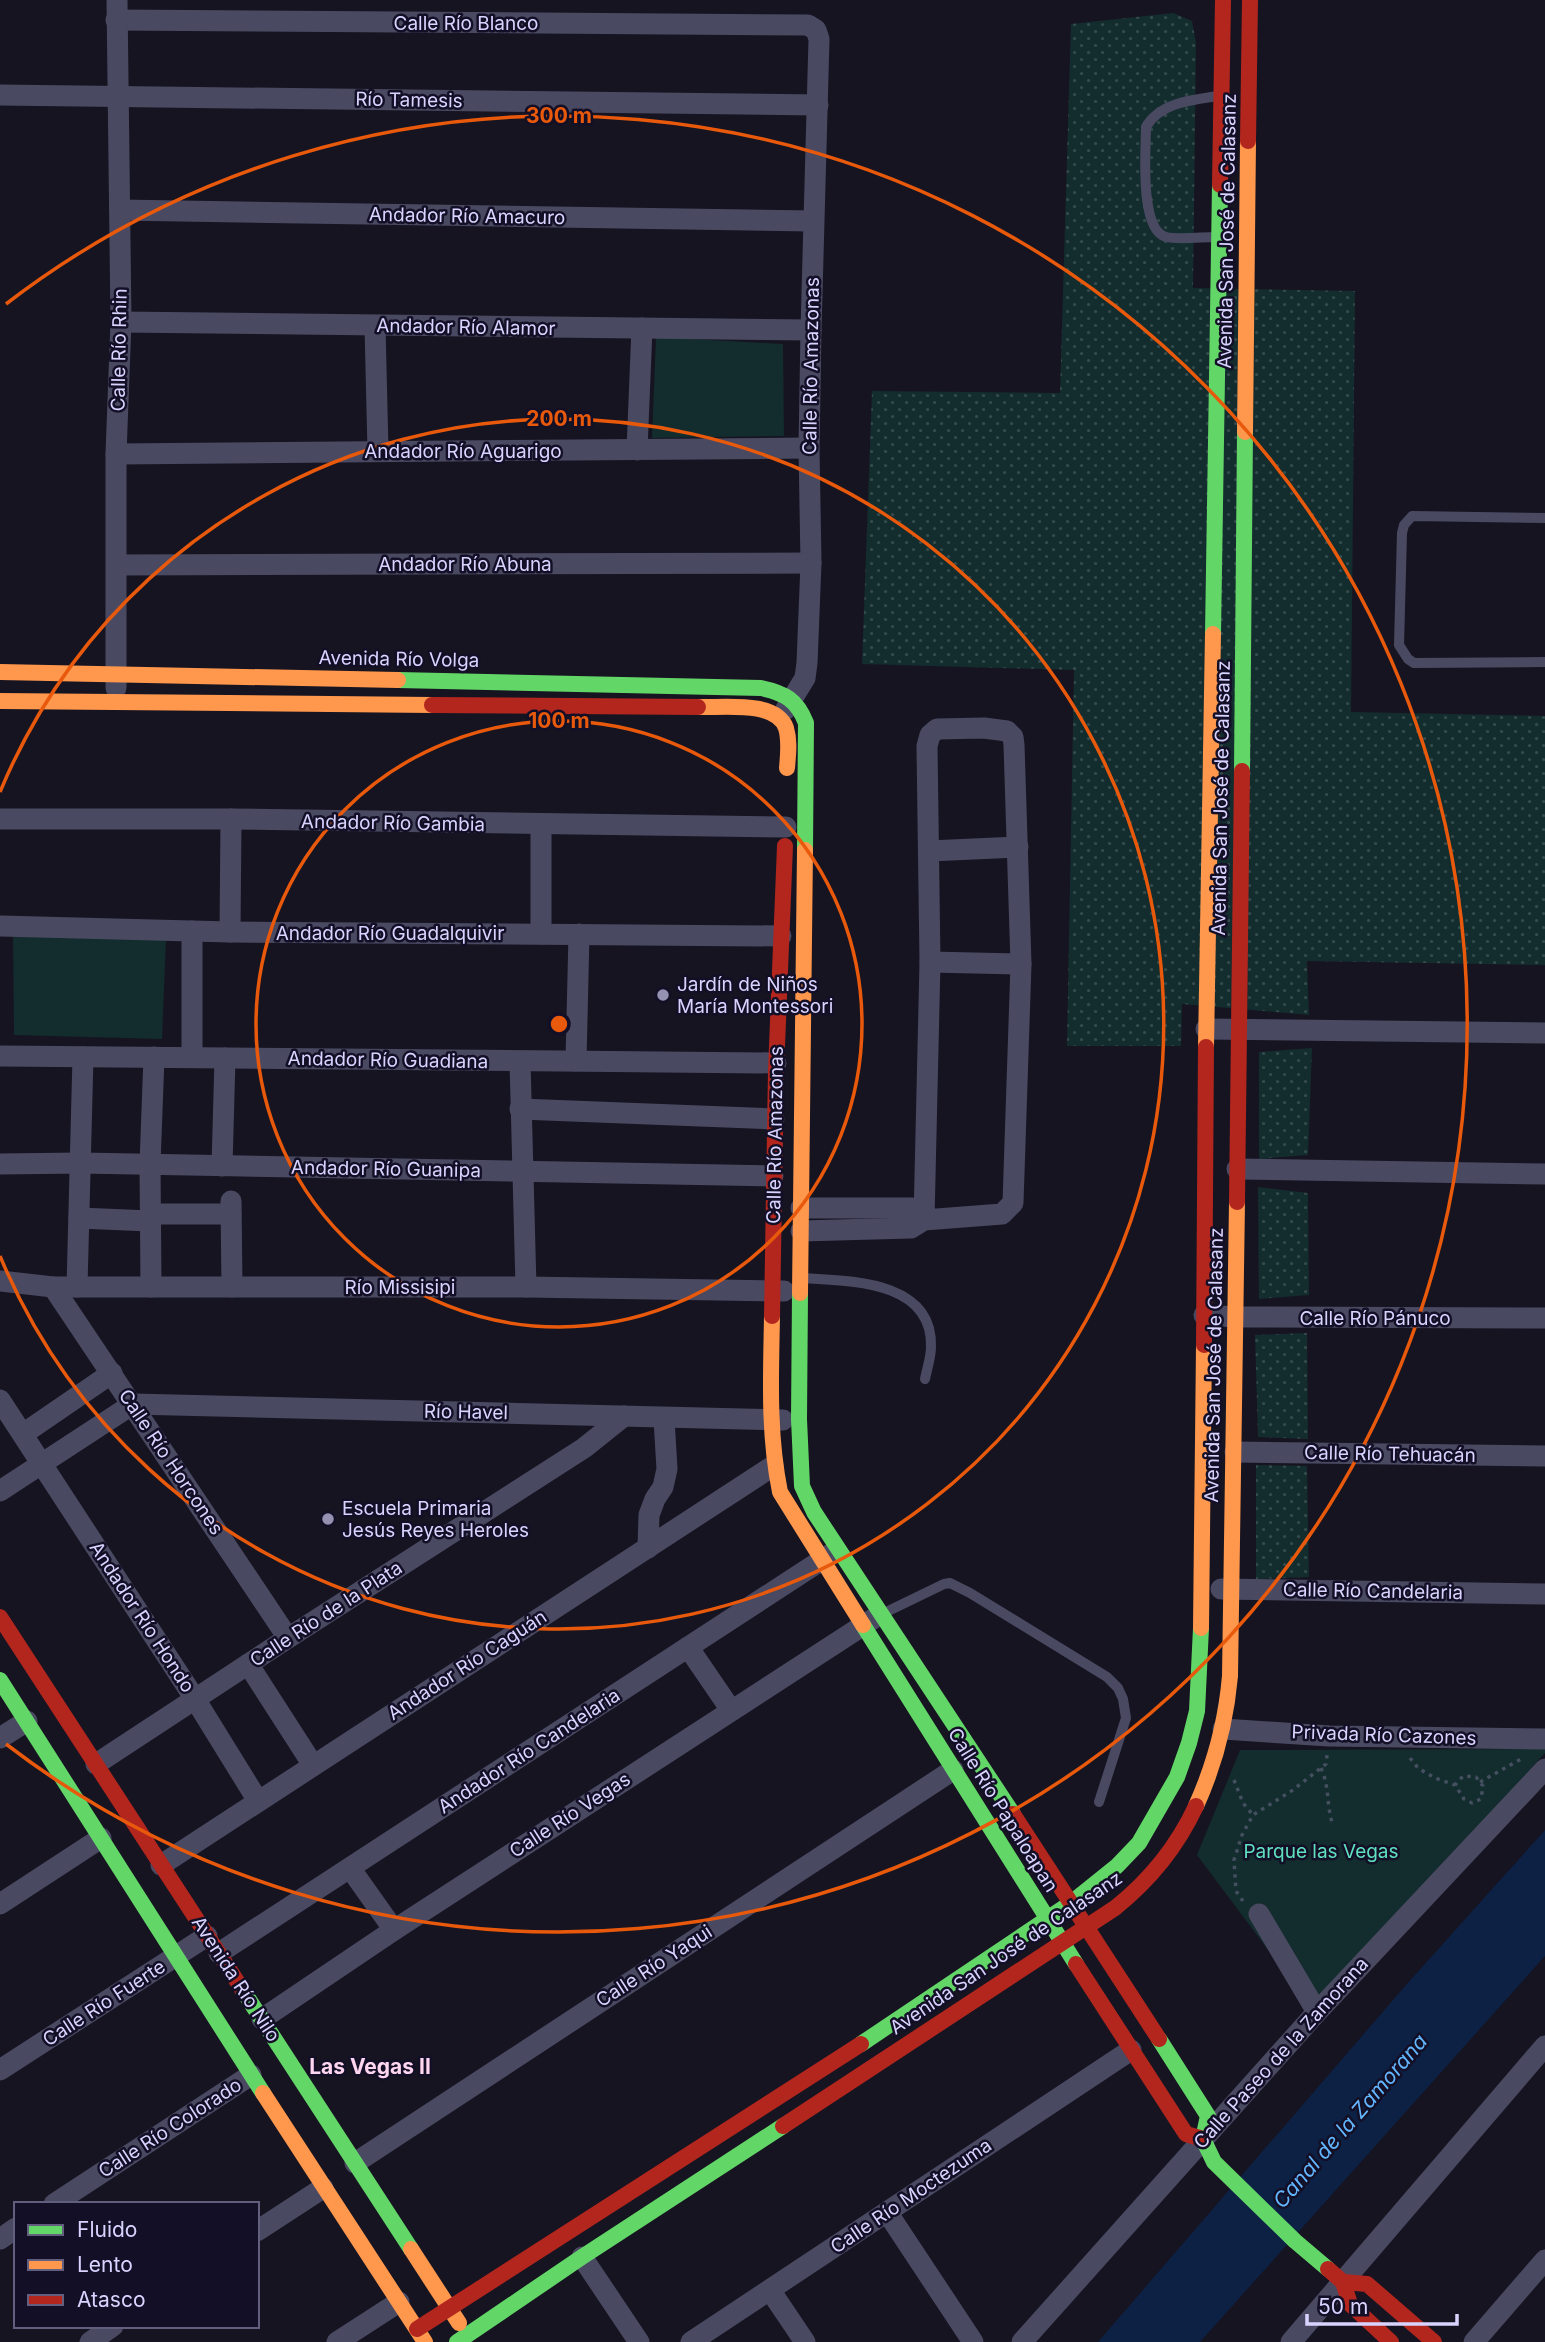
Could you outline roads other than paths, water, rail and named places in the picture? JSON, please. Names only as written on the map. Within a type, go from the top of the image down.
[{"type":"street","name":"Avenida San José de Calasanz","points":[[466,2340],[582,2257],[1087,1928],[1143,1885],[1172,1849],[1206,1780],[1223,1729],[1233,1588],[1242,743],[1233,235],[1221,95],[1223,0]]},
{"type":"street","name":"Avenida San José de Calasanz","points":[[421,2335],[449,2307],[796,2087],[1048,1920],[1117,1866],[1139,1843],[1177,1777],[1189,1743],[1196,1711],[1202,1589],[1211,743],[1233,235],[1249,96],[1250,0]]},
{"type":"street","name":"Calle Río Blanco","points":[[116,10],[808,25],[816,30]]},
{"type":"street","name":"Calle Río Rhin","points":[[116,10],[121,322],[116,454],[116,701]]},
{"type":"street","name":"Calle Río Amazonas","points":[[780,717],[794,700],[806,670],[811,563],[809,448],[819,39],[816,30]]},
{"type":"street","name":"Río Tamesis","points":[[0,95],[818,105]]},
{"type":"street","name":"Andador Río Amacuro","points":[[120,210],[813,221]]},
{"type":"street","name":"Andador Río Alamor","points":[[121,322],[811,330]]},
{"type":"street","points":[[375,326],[378,452]]},
{"type":"street","points":[[637,450],[642,328]]},
{"type":"street","name":"Andador Río Aguarigo","points":[[116,454],[809,448]]},
{"type":"street","name":"Andador Río Abuna","points":[[118,565],[811,563]]},
{"type":"street","name":"Avenida Río Volga","points":[[0,672],[761,688],[786,693],[794,700]]},
{"type":"street","name":"Calle Río Amazonas","points":[[794,700],[806,723],[799,1419],[802,1486]]},
{"type":"street","points":[[0,701],[756,708],[771,710],[780,717],[788,741],[786,790]]},
{"type":"street","points":[[801,1231],[911,1228],[923,1220],[1002,1214],[1013,1203],[1021,964],[1013,737],[1007,731],[984,728],[937,729],[930,735],[927,746],[930,962],[923,1220]]},
{"type":"street","points":[[1211,743],[1242,743]]},
{"type":"street","name":"Andador Río Gambia","points":[[0,819],[231,819],[541,825],[786,821]]},
{"type":"street","points":[[230,932],[231,819]]},
{"type":"street","name":"Calle Río Amazonas","points":[[780,1492],[773,1466],[771,1421],[772,1176],[786,821]]},
{"type":"street","points":[[541,825],[541,934]]},
{"type":"street","points":[[929,851],[1018,847]]},
{"type":"street","name":"Andador Río Guadalquivir","points":[[0,926],[230,932],[781,936]]},
{"type":"street","points":[[192,931],[192,1057]]},
{"type":"street","points":[[576,1061],[579,934]]},
{"type":"street","points":[[930,962],[1021,964]]},
{"type":"street","points":[[777,1029],[802,1028]]},
{"type":"street","points":[[1206,1029],[1545,1033]]},
{"type":"street","name":"Andador Río Guadiana","points":[[0,1056],[776,1063]]},
{"type":"street","points":[[77,1287],[83,1057]]},
{"type":"street","points":[[151,1287],[150,1164],[154,1057]]},
{"type":"street","points":[[222,1166],[225,1058]]},
{"type":"street","points":[[520,1061],[526,1287]]},
{"type":"street","points":[[520,1109],[774,1119]]},
{"type":"street","name":"Andador Río Guanipa","points":[[0,1164],[150,1164],[772,1176]]},
{"type":"street","points":[[1237,1169],[1545,1174]]},
{"type":"street","points":[[79,1218],[150,1217],[231,1208],[232,1287]]},
{"type":"street","points":[[801,1208],[912,1209],[923,1220]]},
{"type":"street","name":"Río Missisipi","points":[[0,1280],[53,1287],[526,1287],[772,1291],[800,1285]]},
{"type":"street","name":"Calle Río Horcones","points":[[53,1287],[288,1638]]},
{"type":"street","name":"Calle Río Pánuco","points":[[1204,1315],[1545,1318]]},
{"type":"street","points":[[23,1434],[112,1373]]},
{"type":"street","name":"Andador Río Hondo","points":[[0,1402],[195,1699],[258,1801]]},
{"type":"street","points":[[0,1490],[133,1404]]},
{"type":"street","name":"Río Havel","points":[[133,1404],[664,1419],[799,1419]]},
{"type":"street","name":"Calle Río de la Plata","points":[[96,1764],[584,1448],[624,1416]]},
{"type":"street","points":[[648,1548],[649,1515],[663,1487],[667,1469],[664,1419]]},
{"type":"street","name":"Calle Río Tehuacán","points":[[1235,1452],[1545,1456]]},
{"type":"street","name":"Andador Río Caguán","points":[[161,1865],[773,1466]]},
{"type":"street","name":"Calle Río Papaloapan","points":[[802,1486],[863,1626],[1186,2134],[1203,2139]]},
{"type":"street","name":"Calle Río Papaloapan","points":[[780,1492],[881,1614],[1071,1903],[1208,2116],[1203,2139],[1214,2162],[1295,2241],[1343,2282],[1350,2304],[1391,2342]]},
{"type":"street","name":"Andador Río Candelaria","points":[[213,1945],[350,1868],[830,1555]]},
{"type":"street","name":"Calle Río Candelaria","points":[[1202,1589],[1545,1594]]},
{"type":"street","name":"Calle Río Vegas","points":[[261,2019],[881,1614]]},
{"type":"street","name":"Avenida Río Nilo","points":[[0,1617],[449,2307],[466,2340]]},
{"type":"street","points":[[688,1647],[731,1710]]},
{"type":"street","points":[[248,1664],[313,1765]]},
{"type":"street","name":"Avenida Río Nilo","points":[[0,1680],[251,2076],[421,2335]]},
{"type":"street","points":[[0,1738],[27,1721]]},
{"type":"street","name":"Privada Río Cazones","points":[[1223,1729],[1329,1736],[1545,1739]]},
{"type":"street","name":"Calle Paseo de la Zamorana","points":[[1022,2342],[1317,2012],[1545,1769]]},
{"type":"street","name":"Calle Río Yaqui","points":[[355,2162],[953,1770]]},
{"type":"street","points":[[0,1904],[101,1839]]},
{"type":"street","points":[[350,1868],[394,1930]]},
{"type":"street","points":[[1259,1914],[1317,2012]]},
{"type":"street","name":"Calle Río Fuerte","points":[[0,2070],[176,1956],[213,1945]]},
{"type":"street","points":[[1291,2342],[1545,2046]]},
{"type":"street","name":"Calle Río Moctezuma","points":[[691,2342],[1131,2050]]},
{"type":"street","name":"Calle Río Colorado","points":[[57,2202],[251,2076]]},
{"type":"street","points":[[259,2230],[323,2188]]},
{"type":"street","points":[[887,2212],[973,2342]]},
{"type":"street","points":[[582,2257],[639,2342]]},
{"type":"street","points":[[1474,2342],[1545,2260]]},
{"type":"street","name":"Calle Río Papaloapan","points":[[1343,2282],[1367,2284],[1434,2342]]},
{"type":"street","points":[[770,2290],[805,2342]]},
{"type":"street","points":[[337,2342],[399,2302]]},
{"type":"street","points":[[90,2342],[110,2328]]},
{"type":"lane","points":[[1233,235],[1165,237],[1156,231],[1147,201],[1146,127],[1151,118],[1162,110],[1188,101],[1221,95],[1249,96]]},
{"type":"lane","points":[[1545,518],[1412,516],[1407,520],[1402,533],[1399,645],[1414,663],[1545,662]]},
{"type":"lane","points":[[800,1285],[858,1282],[888,1288],[912,1301],[927,1321],[931,1346],[925,1379]]},
{"type":"lane","points":[[881,1614],[950,1583],[970,1592],[1024,1628],[1107,1677],[1118,1688],[1126,1718],[1099,1802]]},
{"type":"water","name":"Canal de la Zamorana","points":[[1545,1830],[1545,1956],[1200,2342],[1098,2342],[1406,1985]]},
{"type":"place","name":"Jardín de Niños María Montessori","points":[[663,995]]},
{"type":"place","name":"Escuela Primaria Jesús Reyes Heroles","points":[[328,1519]]},
{"type":"district","name":"Las Vegas II","points":[[370,2066]]},
{"type":"park label","name":"Parque las Vegas","points":[[1321,1851]]}]
